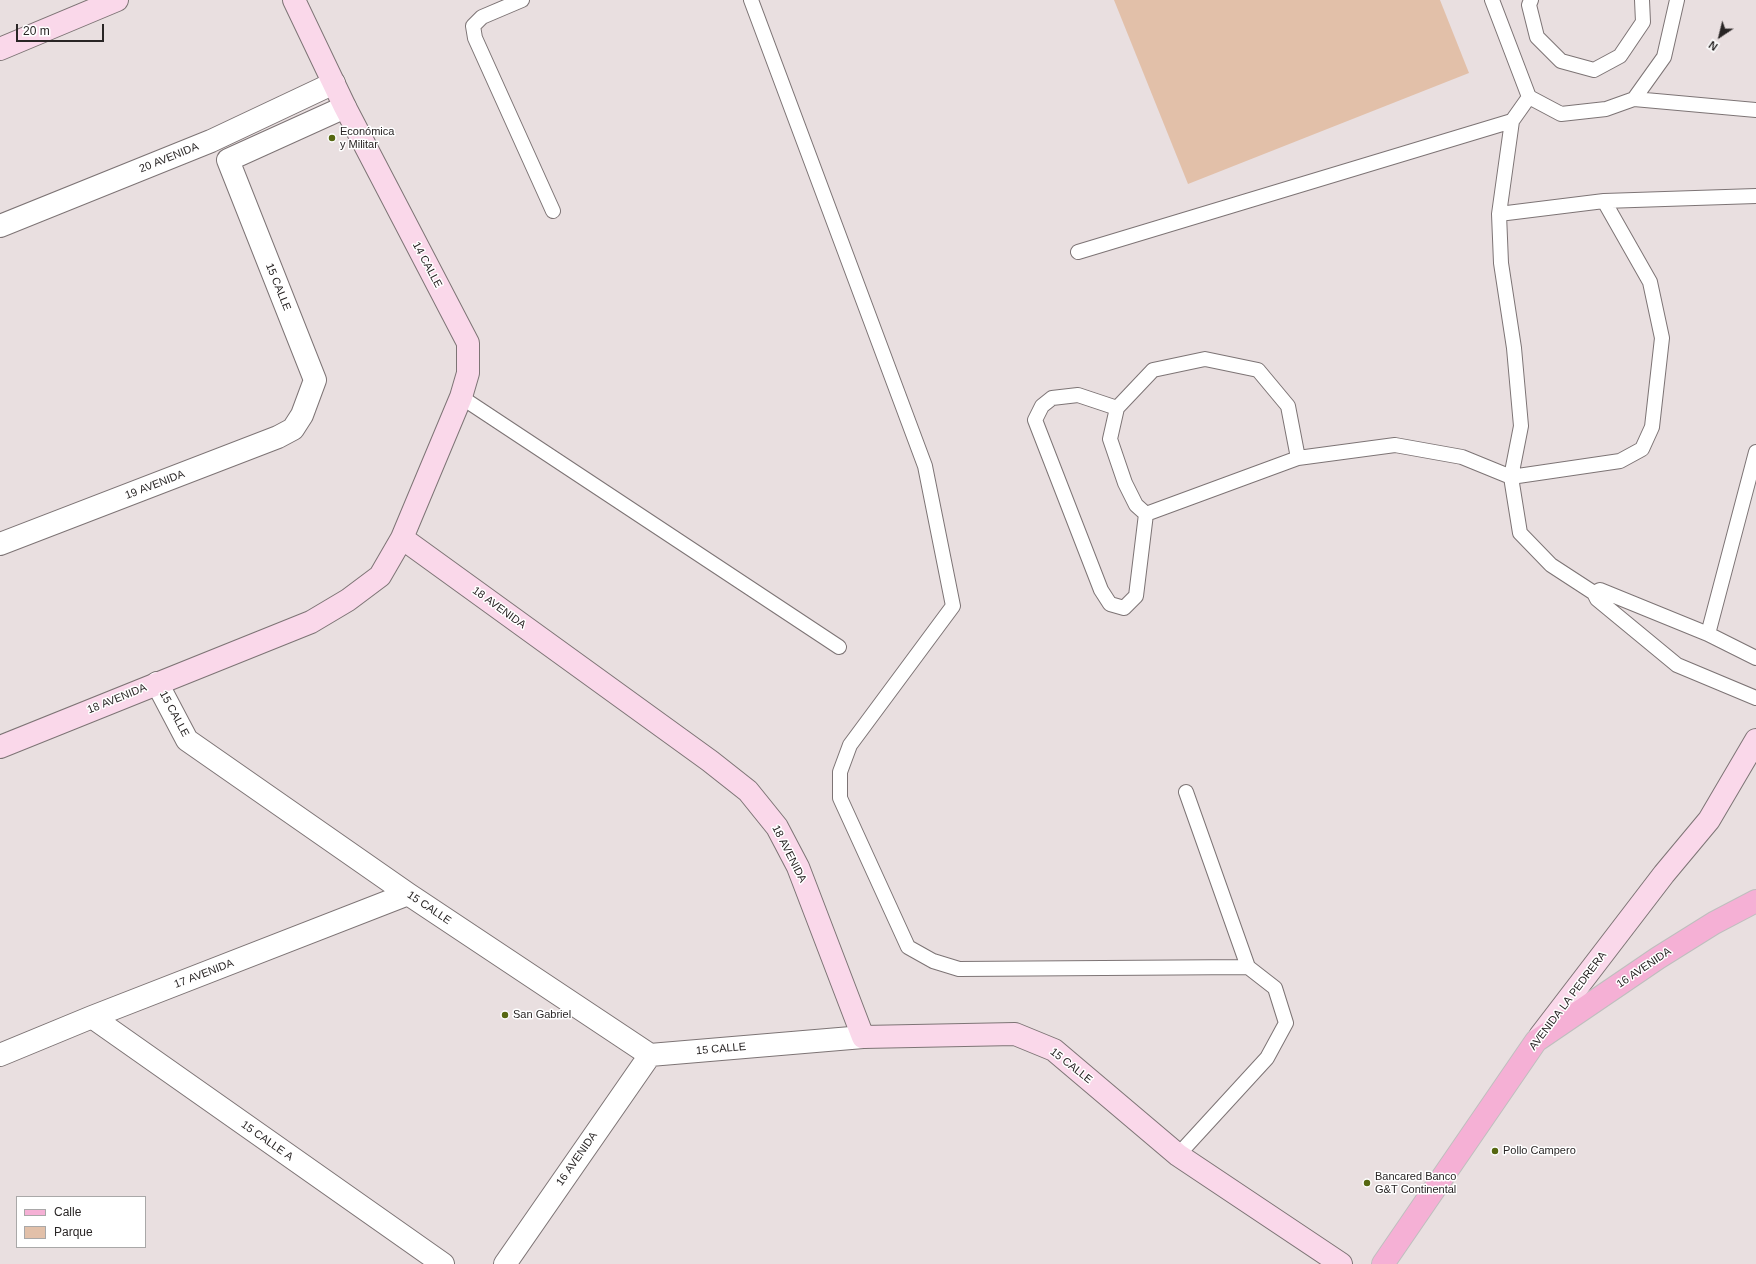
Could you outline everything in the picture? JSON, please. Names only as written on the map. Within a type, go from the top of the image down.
[{"type":"main road","name":"16 AVENIDA","points":[[1536,1041],[1658,958],[1714,923],[1756,901]]},
{"type":"main road","name":"AVENIDA LA PEDRERA","points":[[1383,1264],[1536,1041]]},
{"type":"street","points":[[0,49],[117,0]]},
{"type":"street","name":"14 CALLE","points":[[294,0],[345,107],[468,343],[468,373],[461,397],[402,538]]},
{"type":"street","name":"20 AVENIDA","points":[[0,226],[211,141],[334,83]]},
{"type":"street","name":"15 CALLE","points":[[302,415],[315,380],[228,160],[345,107]]},
{"type":"street","name":"19 AVENIDA","points":[[0,544],[278,437],[293,429],[302,415]]},
{"type":"street","name":"18 AVENIDA","points":[[0,747],[311,622],[348,600],[380,576],[402,538],[710,761],[748,791],[777,827],[798,868],[864,1037]]},
{"type":"street","name":"15 CALLE","points":[[158,683],[187,740],[408,894],[650,1055],[864,1037],[1015,1034],[1054,1050],[1178,1155],[1329,1261]]},
{"type":"street","name":"AVENIDA LA PEDRERA","points":[[1536,1041],[1664,874],[1709,820],[1756,740]]},
{"type":"street","name":"17 AVENIDA","points":[[0,1055],[92,1017],[408,894]]},
{"type":"street","name":"15 CALLE A","points":[[92,1017],[443,1264]]},
{"type":"street","name":"16 AVENIDA","points":[[505,1264],[650,1055]]},
{"type":"lane","points":[[522,0],[482,17],[473,26],[475,38],[553,211]]},
{"type":"lane","points":[[751,0],[925,466],[953,606],[850,745],[840,772],[840,798],[908,946],[933,962],[959,969],[1248,967]]},
{"type":"lane","points":[[1492,0],[1529,97],[1561,114],[1606,109],[1634,99],[1756,110]]},
{"type":"lane","points":[[1531,0],[1529,5],[1537,36],[1562,61],[1594,70],[1620,56],[1644,22],[1642,0]]},
{"type":"lane","points":[[1634,99],[1664,56],[1676,0]]},
{"type":"lane","points":[[1529,97],[1512,122],[1499,214],[1501,263],[1514,348],[1521,426],[1511,477],[1520,533],[1551,565],[1594,593],[1597,599],[1677,665],[1756,698]]},
{"type":"lane","points":[[1078,252],[1512,122]]},
{"type":"lane","points":[[1499,214],[1604,201],[1756,196]]},
{"type":"lane","points":[[1146,514],[1298,458],[1395,445],[1462,457],[1511,477],[1620,461],[1642,449],[1652,427],[1662,338],[1650,282],[1604,201]]},
{"type":"lane","points":[[1146,514],[1136,505],[1125,484],[1110,439],[1117,408],[1153,370],[1205,359],[1258,370],[1288,406],[1298,458]]},
{"type":"lane","points":[[1117,408],[1078,395],[1065,396],[1052,398],[1042,406],[1035,420],[1100,590],[1110,604],[1124,608],[1136,596],[1146,514]]},
{"type":"lane","points":[[461,397],[839,647]]},
{"type":"lane","points":[[1708,634],[1756,452]]},
{"type":"lane","points":[[1594,593],[1600,590],[1708,634],[1756,658]]},
{"type":"lane","points":[[1178,1155],[1267,1058],[1286,1023],[1275,988],[1248,967],[1186,792]]},
{"type":"green space","points":[[1114,0],[1440,0],[1469,73],[1188,184]]},
{"type":"place","name":"Económica y Militar","points":[[332,138]]},
{"type":"place","name":"San Gabriel","points":[[505,1015]]},
{"type":"place","name":"Pollo Campero","points":[[1495,1151]]},
{"type":"place","name":"Bancared Banco G&T Continental","points":[[1367,1183]]}]
